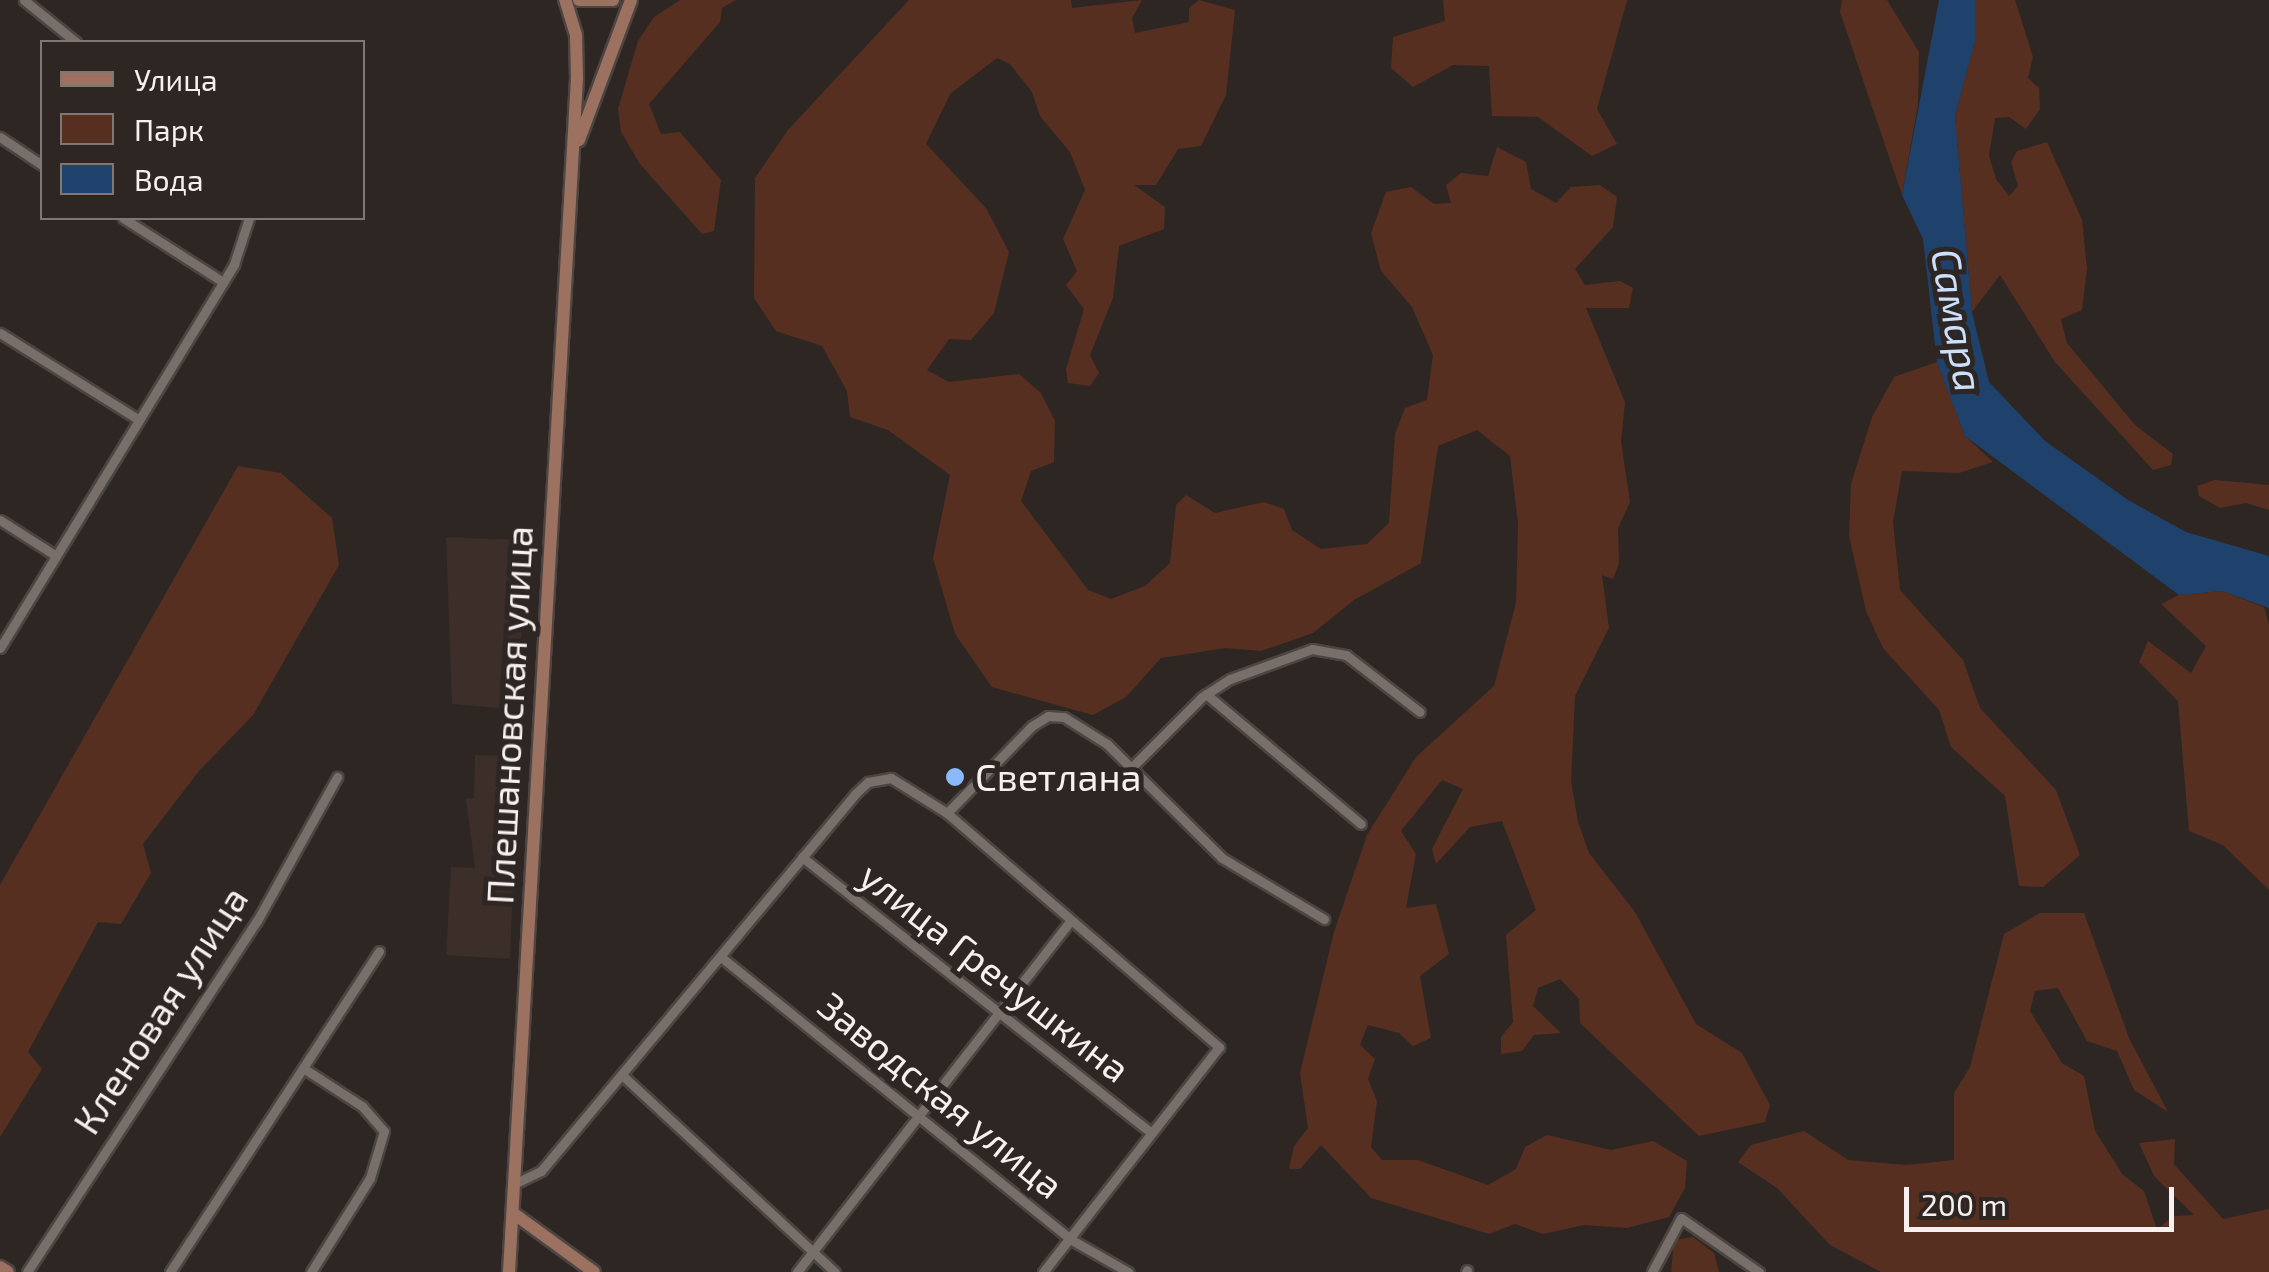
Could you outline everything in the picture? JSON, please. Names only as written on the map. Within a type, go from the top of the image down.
[{"type":"main road","name":"Плешановская улица","points":[[510,1272],[577,53],[565,0]]},
{"type":"main road","points":[[579,0],[614,0]]},
{"type":"main road","points":[[572,162],[631,0]]},
{"type":"main road","points":[[513,1213],[594,1272]]},
{"type":"main road","points":[[0,1267],[8,1272]]},
{"type":"street","points":[[24,0],[74,40]]},
{"type":"street","points":[[0,137],[40,164]]},
{"type":"street","points":[[126,220],[223,282]]},
{"type":"street","points":[[0,648],[244,246],[249,220]]},
{"type":"street","points":[[0,333],[140,420]]},
{"type":"street","points":[[0,520],[55,555]]},
{"type":"street","points":[[1131,768],[1206,694],[1274,662],[1332,650],[1420,712]]},
{"type":"street","points":[[1206,694],[1361,824]]},
{"type":"street","points":[[947,813],[1032,726],[1064,717],[1107,744],[1222,858],[1324,918]]},
{"type":"street","name":"Кленовая улица","points":[[27,1272],[257,921],[337,777]]},
{"type":"street","points":[[514,1184],[541,1171],[854,794],[868,782],[891,778],[947,813],[1069,922],[1219,1047],[1044,1272]]},
{"type":"street","name":"улица Гречушкина","points":[[802,857],[1151,1133]]},
{"type":"street","points":[[797,1272],[1069,922]]},
{"type":"street","points":[[170,1272],[379,951]]},
{"type":"street","name":"Заводская улица","points":[[721,956],[1070,1239],[1128,1272]]},
{"type":"street","points":[[303,1068],[362,1106],[384,1130],[370,1178],[310,1272]]},
{"type":"street","points":[[622,1075],[835,1272]]},
{"type":"street","points":[[1652,1272],[1681,1218],[1760,1272]]},
{"type":"shaded area","points":[[446,537],[524,540],[521,641],[503,640],[499,708],[452,704]]},
{"type":"shaded area","points":[[475,755],[511,756],[517,780],[510,959],[446,955],[451,867],[475,868],[466,799],[474,798]]},
{"type":"green space","points":[[680,0],[736,0],[722,8],[720,22],[649,104],[661,134],[680,132],[721,180],[714,231],[702,234],[640,164],[621,132],[618,109],[638,41],[654,17]]},
{"type":"green space","points":[[909,0],[1071,0],[1072,8],[1142,0],[1132,18],[1135,33],[1189,22],[1189,8],[1199,0],[1235,10],[1226,95],[1201,146],[1178,149],[1156,185],[1134,185],[1165,207],[1164,229],[1119,246],[1113,298],[1090,355],[1099,373],[1090,386],[1068,383],[1066,369],[1084,309],[1066,285],[1077,271],[1063,239],[1085,190],[1070,152],[1040,116],[1032,92],[1010,64],[997,58],[950,94],[926,144],[986,208],[1009,252],[994,313],[971,340],[949,339],[927,370],[949,382],[1019,374],[1041,393],[1055,421],[1054,462],[1031,471],[1021,501],[1088,590],[1111,599],[1145,586],[1170,563],[1176,505],[1186,495],[1215,513],[1264,502],[1284,509],[1292,530],[1321,549],[1367,544],[1389,523],[1395,434],[1405,408],[1427,400],[1433,355],[1412,307],[1381,271],[1371,233],[1386,192],[1411,187],[1434,204],[1451,203],[1446,185],[1461,173],[1488,176],[1497,147],[1526,162],[1531,189],[1556,203],[1571,187],[1600,185],[1617,197],[1613,227],[1575,269],[1585,285],[1620,281],[1633,288],[1629,308],[1586,308],[1625,402],[1621,441],[1630,502],[1618,528],[1619,563],[1613,579],[1602,575],[1609,628],[1575,696],[1571,781],[1578,822],[1589,853],[1635,912],[1696,1024],[1742,1053],[1770,1105],[1765,1122],[1699,1136],[1580,1023],[1579,999],[1560,979],[1538,988],[1533,1006],[1561,1033],[1534,1035],[1522,1051],[1501,1054],[1501,1037],[1513,1022],[1506,935],[1536,910],[1502,821],[1470,827],[1436,864],[1432,849],[1463,789],[1442,780],[1401,831],[1416,854],[1406,908],[1436,904],[1449,954],[1420,976],[1431,1038],[1413,1046],[1399,1033],[1368,1025],[1360,1045],[1375,1059],[1368,1079],[1377,1101],[1371,1147],[1382,1160],[1418,1160],[1488,1185],[1516,1169],[1525,1147],[1547,1135],[1611,1150],[1653,1141],[1687,1161],[1685,1188],[1669,1217],[1627,1228],[1584,1225],[1543,1234],[1515,1224],[1489,1234],[1371,1198],[1321,1145],[1300,1169],[1289,1169],[1294,1146],[1308,1128],[1300,1073],[1334,932],[1367,835],[1416,757],[1494,686],[1516,603],[1518,523],[1510,456],[1477,430],[1438,446],[1421,563],[1354,600],[1313,633],[1261,651],[1226,648],[1161,658],[1126,697],[1093,715],[992,687],[955,634],[933,558],[950,475],[888,430],[850,417],[847,391],[822,346],[776,331],[754,298],[755,178],[788,130]]},
{"type":"green space","points":[[1443,0],[1627,0],[1597,109],[1617,144],[1592,156],[1538,117],[1492,116],[1489,66],[1453,65],[1413,87],[1391,68],[1393,37],[1445,21]]},
{"type":"green space","points":[[1842,0],[1887,0],[1919,52],[1918,104],[1902,195],[1840,12]]},
{"type":"green space","points":[[1975,0],[2015,0],[2033,57],[2028,78],[2039,88],[2040,109],[2026,129],[2009,117],[1995,118],[1989,156],[1996,179],[2009,196],[2018,186],[2011,162],[2017,151],[2047,142],[2082,220],[2087,269],[2082,310],[2061,319],[2067,343],[2135,425],[2173,454],[2171,465],[2153,470],[2055,362],[2000,275],[1972,312],[1955,116],[1975,41]]},
{"type":"green space","points":[[1937,362],[1965,436],[1993,462],[1959,473],[1902,471],[1893,522],[1900,590],[1963,660],[1980,708],[2056,790],[2080,855],[2043,887],[2019,886],[2005,796],[1951,747],[1939,710],[1883,648],[1866,611],[1849,536],[1851,484],[1872,417],[1894,377]]},
{"type":"green space","points":[[238,466],[281,473],[332,518],[339,565],[253,715],[199,771],[143,844],[151,873],[121,924],[98,922],[28,1052],[42,1069],[0,1137],[0,885]]},
{"type":"green space","points":[[2215,480],[2269,485],[2269,510],[2246,503],[2220,508],[2199,496],[2197,486]]},
{"type":"green space","points":[[2222,591],[2264,607],[2269,624],[2269,890],[2223,845],[2189,831],[2178,701],[2139,662],[2148,641],[2191,673],[2206,646],[2161,604],[2179,595]]},
{"type":"green space","points":[[2040,913],[2084,913],[2129,1038],[2168,1112],[2134,1090],[2117,1051],[2087,1041],[2058,988],[2035,991],[2030,1011],[2062,1063],[2084,1076],[2095,1131],[2123,1175],[2144,1191],[2157,1230],[2173,1216],[2194,1215],[2154,1176],[2139,1143],[2175,1139],[2174,1164],[2223,1219],[2269,1209],[2269,1272],[1881,1272],[1830,1245],[1777,1188],[1738,1162],[1751,1145],[1804,1131],[1848,1160],[1906,1165],[1954,1160],[1954,1093],[1970,1067],[2004,934]]},
{"type":"green space","points":[[1693,1237],[1714,1253],[1719,1272],[1671,1272],[1674,1240]]},
{"type":"water","name":"Самара","points":[[1939,0],[1975,0],[1975,41],[1955,116],[1972,312],[1989,382],[2045,441],[2128,500],[2186,532],[2269,556],[2269,608],[2222,591],[2179,595],[1965,436],[1937,362],[1923,239],[1902,195]]},
{"type":"place","name":"Светлана","points":[[955,777]]}]
